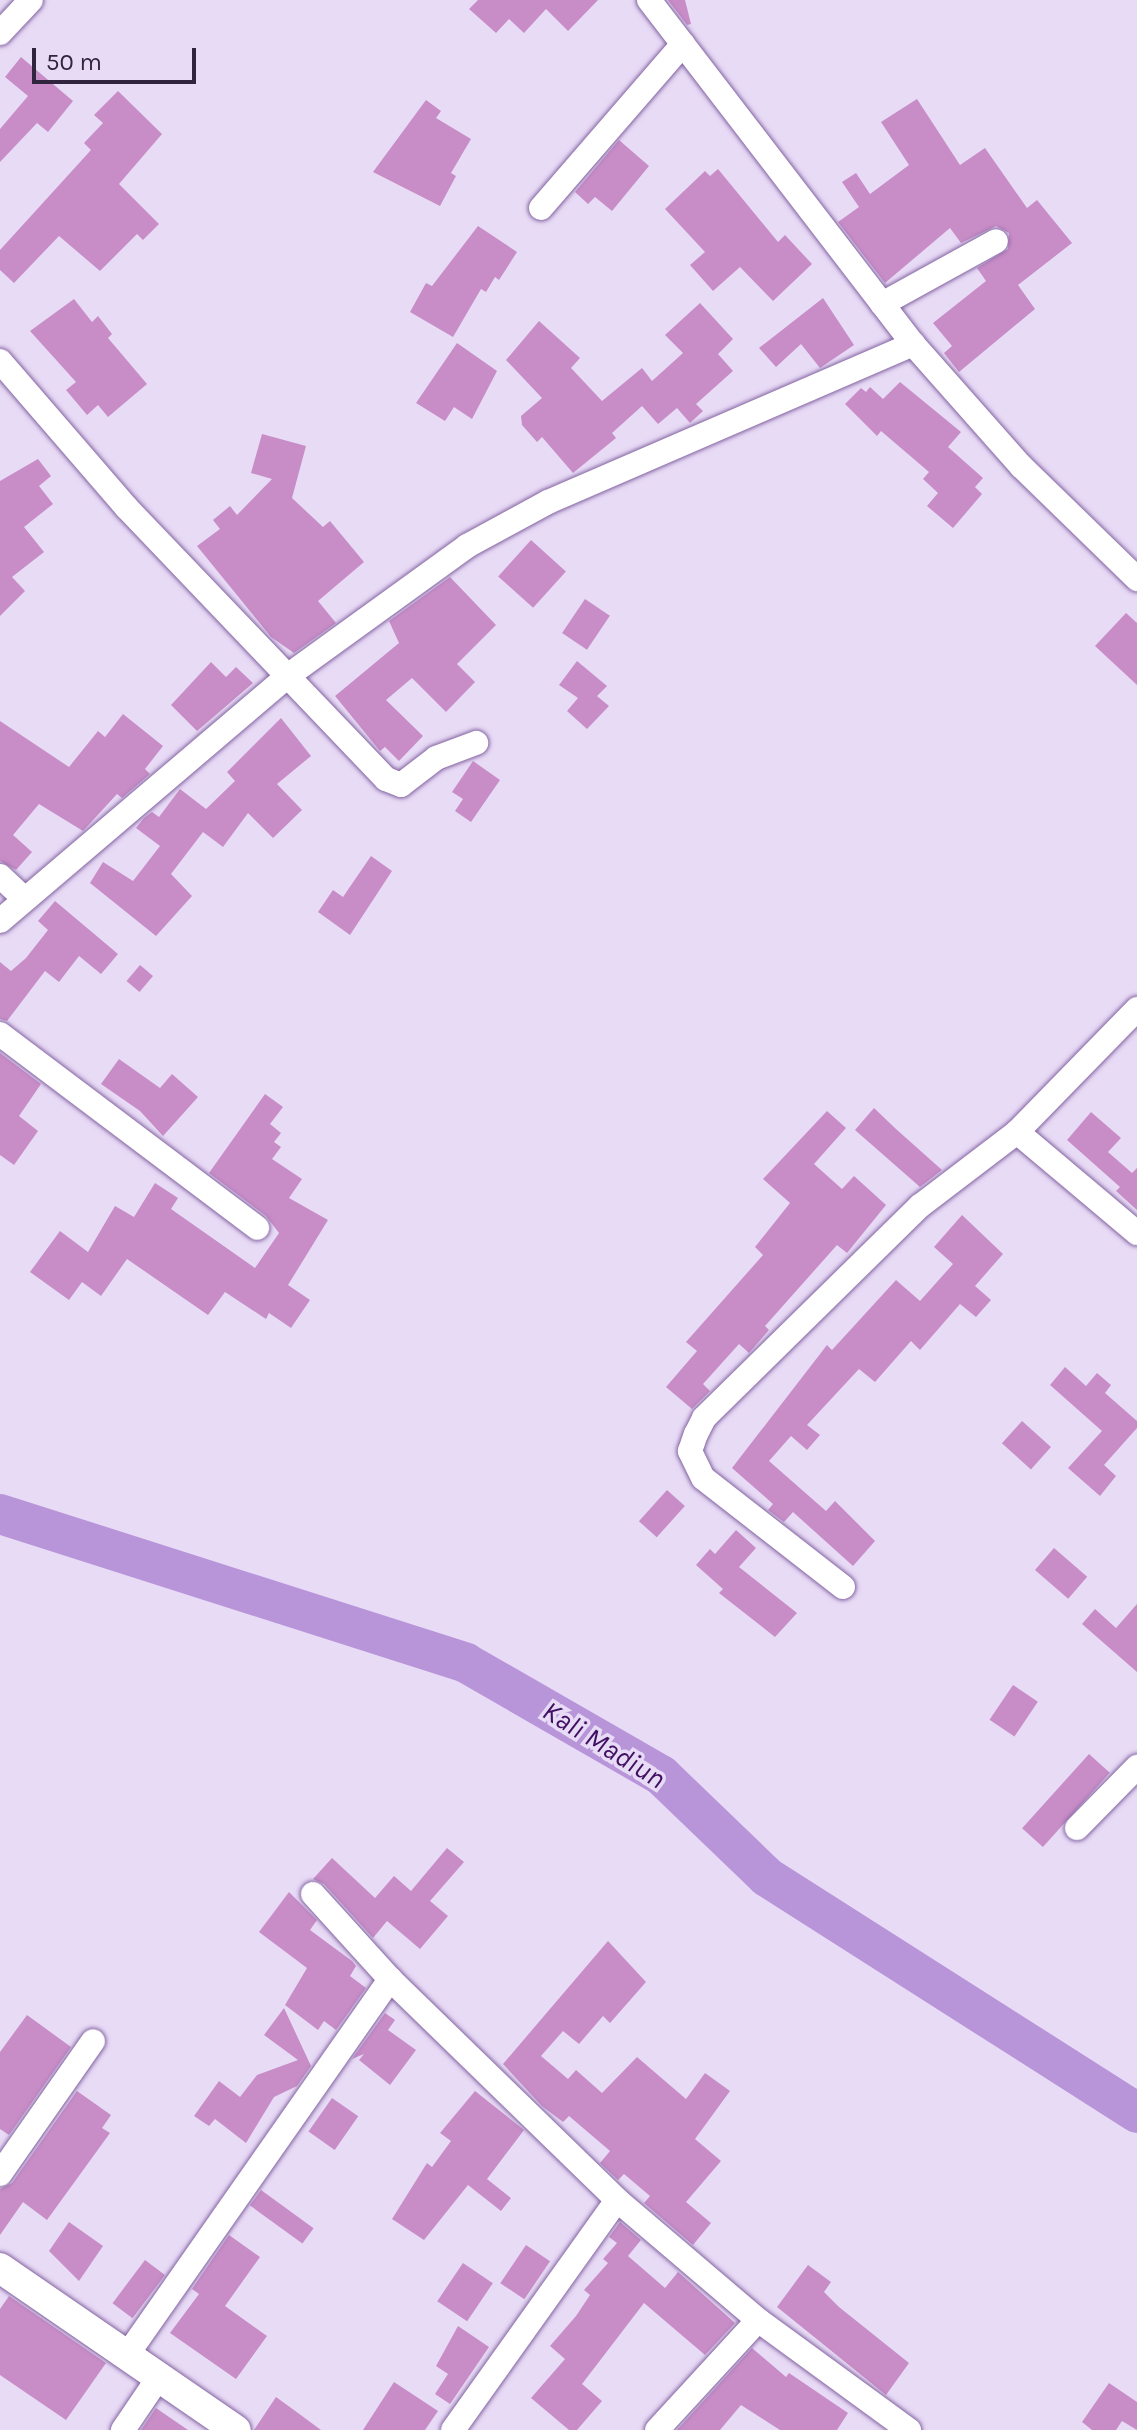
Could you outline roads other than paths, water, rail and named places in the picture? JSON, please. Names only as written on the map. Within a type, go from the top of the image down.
[{"type":"street","points":[[0,33],[31,0]]},
{"type":"street","points":[[649,0],[913,344],[1022,467],[1136,576]]},
{"type":"street","points":[[541,208],[683,44]]},
{"type":"street","points":[[882,304],[996,241]]},
{"type":"street","points":[[0,921],[289,675],[467,546],[548,502],[913,344]]},
{"type":"street","points":[[0,361],[126,507],[395,784],[409,781],[436,758],[476,743]]},
{"type":"street","points":[[0,876],[24,898]]},
{"type":"street","points":[[843,1587],[703,1478],[690,1451],[704,1418],[920,1206],[1017,1132],[1137,1009]]},
{"type":"street","points":[[0,1034],[257,1228]]},
{"type":"street","points":[[1017,1132],[1137,1233]]},
{"type":"street","points":[[1077,1828],[1137,1767]]},
{"type":"street","points":[[313,1894],[390,1979],[617,2200],[758,2320],[909,2430]]},
{"type":"street","points":[[127,2355],[390,1979]]},
{"type":"street","points":[[0,2174],[93,2041]]},
{"type":"street","points":[[453,2430],[617,2200]]},
{"type":"street","points":[[0,2268],[236,2430]]},
{"type":"street","points":[[657,2430],[758,2320]]},
{"type":"street","points":[[123,2430],[159,2377]]},
{"type":"waterway","name":"Kali Madiun","points":[[0,1514],[466,1663],[661,1775],[767,1877],[1137,2113]]}]
